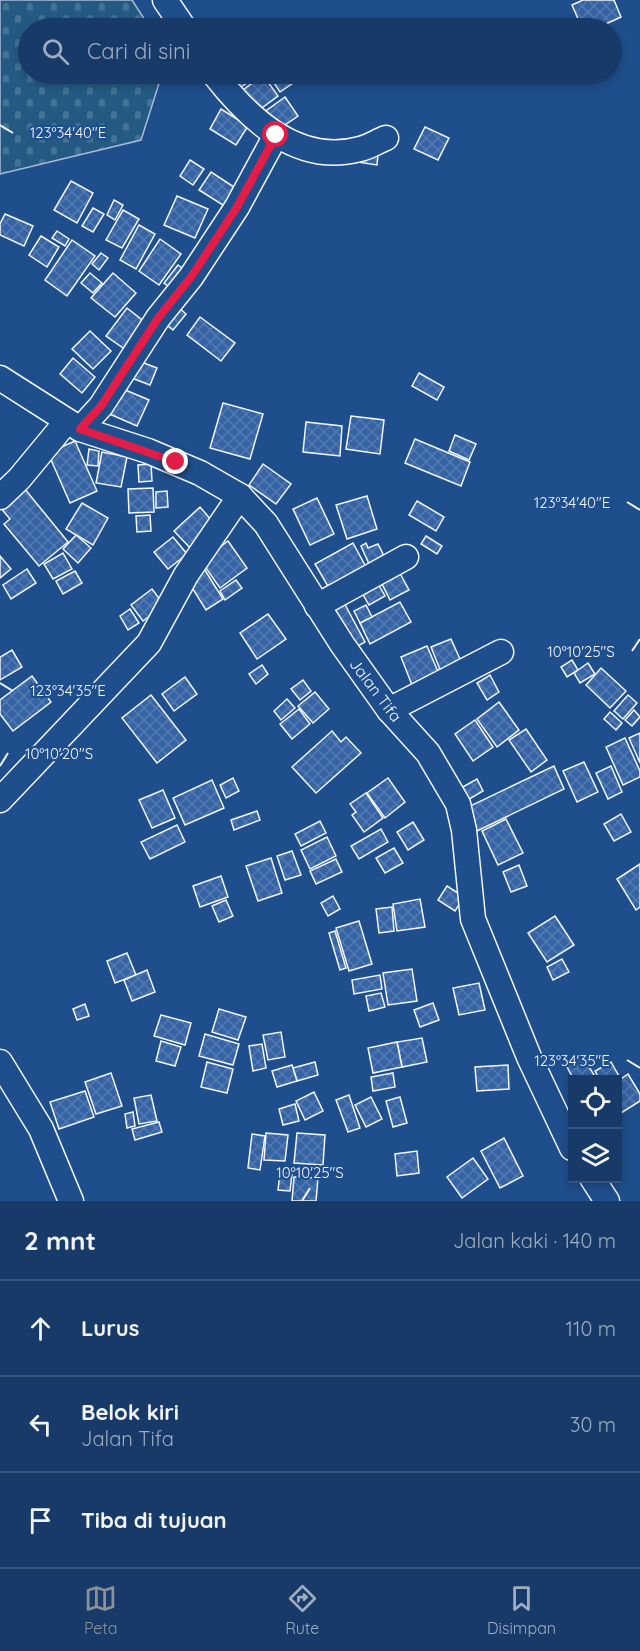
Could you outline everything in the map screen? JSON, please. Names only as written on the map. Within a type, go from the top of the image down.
[{"type":"street","points":[[165,0],[177,18]]},
{"type":"street","points":[[222,84],[234,100],[276,135],[299,147],[326,153],[361,149],[386,138]]},
{"type":"street","points":[[0,497],[74,425],[101,406],[152,327],[191,277],[237,207],[276,135]]},
{"type":"street","name":"Jalan Tifa","points":[[0,378],[74,425],[176,462],[240,496],[266,524],[317,606],[389,710],[428,753],[458,804],[464,830],[473,919],[524,1046],[568,1138]]},
{"type":"street","points":[[0,800],[149,643],[186,575],[240,496]]},
{"type":"street","points":[[317,606],[406,557]]},
{"type":"street","points":[[389,710],[501,652]]},
{"type":"street","points":[[0,1062],[41,1129],[71,1201]]},
{"type":"street","points":[[595,1183],[608,1201]]},
{"type":"green space","points":[[0,0],[132,0],[144,18],[18,18],[18,84],[159,84],[141,140],[0,174]]},
{"type":"building","points":[[583,0],[614,0],[621,17],[578,18],[572,5]]},
{"type":"building","points":[[251,84],[269,84],[278,96],[259,110],[243,90]]},
{"type":"building","points":[[275,84],[292,84],[280,92]]},
{"type":"building","points":[[285,97],[298,116],[276,131],[263,113]]},
{"type":"building","points":[[221,109],[248,126],[236,145],[210,129]]},
{"type":"building","points":[[425,127],[449,138],[438,160],[414,149]]},
{"type":"building","points":[[359,152],[378,155],[377,165],[357,162]]},
{"type":"building","points":[[190,160],[204,169],[193,185],[180,176]]},
{"type":"building","points":[[211,172],[237,189],[226,207],[199,190]]},
{"type":"building","points":[[71,181],[93,193],[77,223],[54,210]]},
{"type":"building","points":[[177,196],[208,209],[195,238],[164,225]]},
{"type":"building","points":[[114,200],[123,205],[115,220],[107,215]]},
{"type":"building","points":[[93,208],[104,214],[93,232],[82,226]]},
{"type":"building","points":[[123,210],[139,219],[122,248],[106,240]]},
{"type":"building","points":[[5,214],[33,226],[24,246],[0,235],[0,224]]},
{"type":"building","points":[[139,225],[155,234],[136,269],[120,260]]},
{"type":"building","points":[[57,231],[69,239],[65,246],[52,238]]},
{"type":"building","points":[[41,236],[59,247],[47,267],[29,255]]},
{"type":"building","points":[[160,239],[181,254],[159,285],[139,271]]},
{"type":"building","points":[[72,240],[95,256],[67,296],[45,280]]},
{"type":"building","points":[[101,253],[108,258],[99,270],[92,264]]},
{"type":"building","points":[[178,265],[189,273],[175,291],[164,283]]},
{"type":"building","points":[[90,273],[102,283],[93,293],[81,283]]},
{"type":"building","points":[[113,273],[136,293],[115,317],[91,298]]},
{"type":"building","points":[[176,305],[186,314],[173,330],[163,322]]},
{"type":"building","points":[[127,308],[146,323],[126,350],[106,336]]},
{"type":"building","points":[[200,317],[235,343],[221,361],[187,335]]},
{"type":"building","points":[[90,331],[111,351],[93,369],[72,349]]},
{"type":"building","points":[[73,358],[95,377],[82,393],[60,374]]},
{"type":"building","points":[[136,360],[157,368],[150,385],[129,377]]},
{"type":"building","points":[[419,373],[444,387],[437,400],[412,386]]},
{"type":"building","points":[[116,386],[149,400],[137,426],[105,412]]},
{"type":"building","points":[[223,403],[263,414],[250,459],[210,448]]},
{"type":"building","points":[[351,416],[384,420],[380,454],[346,449]]},
{"type":"building","points":[[306,422],[342,426],[340,456],[303,452]]},
{"type":"building","points":[[455,435],[476,444],[469,460],[449,451]]},
{"type":"building","points":[[415,439],[470,462],[461,486],[405,463]]},
{"type":"building","points":[[75,441],[97,491],[70,503],[48,453]]},
{"type":"building","points":[[89,449],[99,451],[98,466],[87,465]]},
{"type":"building","points":[[102,452],[127,457],[121,487],[96,483]]},
{"type":"building","points":[[151,464],[152,481],[139,482],[138,465]]},
{"type":"building","points":[[263,464],[291,484],[276,504],[249,485]]},
{"type":"building","points":[[20,483],[68,542],[39,566],[4,524],[10,519],[0,507]]},
{"type":"building","points":[[153,488],[154,512],[129,513],[128,489]]},
{"type":"building","points":[[167,491],[168,507],[156,508],[156,492]]},
{"type":"building","points":[[367,496],[377,529],[347,539],[336,505]]},
{"type":"building","points":[[317,498],[334,534],[310,545],[293,509]]},
{"type":"building","points":[[417,501],[444,517],[436,531],[409,515]]},
{"type":"building","points":[[82,503],[108,518],[93,545],[66,529]]},
{"type":"building","points":[[200,507],[218,528],[193,551],[174,531]]},
{"type":"building","points":[[150,515],[151,531],[137,532],[136,516]]},
{"type":"building","points":[[76,535],[91,548],[78,563],[63,549]]},
{"type":"building","points":[[426,536],[442,546],[437,554],[421,544]]},
{"type":"building","points":[[173,537],[187,554],[168,569],[154,552]]},
{"type":"building","points":[[228,541],[247,568],[220,588],[201,561]]},
{"type":"building","points":[[353,543],[366,567],[329,588],[315,564]]},
{"type":"building","points":[[366,543],[368,548],[378,544],[384,556],[369,564],[361,546]]},
{"type":"building","points":[[63,553],[72,569],[53,579],[44,564]]},
{"type":"building","points":[[0,556],[11,569],[0,578]]},
{"type":"building","points":[[396,566],[409,590],[390,600],[378,576]]},
{"type":"building","points":[[203,567],[223,599],[206,610],[186,578]]},
{"type":"building","points":[[27,569],[36,583],[11,599],[3,585]]},
{"type":"building","points":[[75,571],[82,583],[63,594],[56,581]]},
{"type":"building","points":[[236,580],[242,588],[225,600],[220,591]]},
{"type":"building","points":[[377,582],[385,596],[369,605],[361,591]]},
{"type":"building","points":[[152,589],[164,605],[143,621],[131,605]]},
{"type":"building","points":[[342,599],[365,642],[349,651],[326,608]]},
{"type":"building","points":[[400,602],[411,622],[370,644],[360,623]]},
{"type":"building","points":[[366,605],[372,617],[360,623],[354,611]]},
{"type":"building","points":[[130,609],[139,623],[128,630],[120,616]]},
{"type":"building","points":[[268,614],[286,639],[257,659],[240,633]]},
{"type":"building","points":[[451,639],[464,668],[443,677],[431,647]]},
{"type":"building","points":[[427,646],[439,674],[412,685],[401,657]]},
{"type":"building","points":[[12,650],[22,667],[0,680],[0,657]]},
{"type":"building","points":[[572,660],[578,670],[567,677],[561,667]]},
{"type":"building","points":[[588,663],[595,674],[580,683],[574,673]]},
{"type":"building","points":[[262,665],[268,674],[256,684],[249,674]]},
{"type":"building","points":[[601,668],[626,691],[610,708],[586,685]]},
{"type":"building","points":[[490,675],[499,692],[487,700],[477,683]]},
{"type":"building","points":[[32,676],[51,702],[13,731],[0,714],[0,700]]},
{"type":"building","points":[[185,677],[197,694],[174,711],[162,694]]},
{"type":"building","points":[[303,680],[311,691],[300,700],[291,689]]},
{"type":"building","points":[[315,692],[329,709],[313,723],[298,706]]},
{"type":"building","points":[[151,695],[186,740],[157,763],[122,718]]},
{"type":"building","points":[[628,695],[637,703],[623,719],[614,711]]},
{"type":"building","points":[[287,699],[295,708],[281,720],[274,711]]},
{"type":"building","points":[[499,702],[519,730],[497,747],[477,719]]},
{"type":"building","points":[[299,709],[310,724],[292,739],[280,724]]},
{"type":"building","points":[[634,710],[640,717],[632,726],[625,720]]},
{"type":"building","points":[[610,712],[622,723],[616,730],[604,719]]},
{"type":"building","points":[[475,720],[493,747],[473,761],[455,734]]},
{"type":"building","points":[[526,729],[547,760],[531,772],[509,740]]},
{"type":"building","points":[[332,731],[341,742],[346,737],[361,753],[316,793],[292,767]]},
{"type":"building","points":[[640,733],[640,763],[629,738]]},
{"type":"building","points":[[625,738],[640,771],[640,777],[623,785],[606,747]]},
{"type":"building","points":[[584,762],[598,792],[577,802],[563,771]]},
{"type":"building","points":[[554,766],[564,789],[477,831],[466,808]]},
{"type":"building","points":[[611,766],[622,792],[608,799],[596,773]]},
{"type":"building","points":[[233,778],[239,791],[226,798],[220,785]]},
{"type":"building","points":[[388,778],[405,802],[385,818],[367,793]]},
{"type":"building","points":[[477,779],[483,791],[466,801],[459,789]]},
{"type":"building","points":[[212,780],[224,808],[185,825],[173,798]]},
{"type":"building","points":[[163,790],[175,818],[152,828],[139,800]]},
{"type":"building","points":[[366,793],[383,818],[364,832],[352,815],[356,812],[350,804]]},
{"type":"building","points":[[257,811],[260,820],[234,830],[231,820]]},
{"type":"building","points":[[621,814],[631,832],[614,841],[604,824]]},
{"type":"building","points":[[506,819],[523,853],[498,865],[482,831]]},
{"type":"building","points":[[320,821],[326,833],[301,846],[295,834]]},
{"type":"building","points":[[413,822],[424,840],[408,850],[397,832]]},
{"type":"building","points":[[177,825],[185,842],[150,859],[141,842]]},
{"type":"building","points":[[381,829],[388,842],[359,859],[351,846]]},
{"type":"building","points":[[327,837],[336,856],[310,869],[301,850]]},
{"type":"building","points":[[394,848],[403,863],[385,873],[376,858]]},
{"type":"building","points":[[292,851],[301,875],[285,880],[277,856]]},
{"type":"building","points":[[271,858],[282,893],[258,901],[246,866]]},
{"type":"building","points":[[336,859],[342,872],[316,884],[310,871]]},
{"type":"building","points":[[640,864],[640,907],[636,910],[617,879]]},
{"type":"building","points":[[519,865],[527,886],[511,892],[503,872]]},
{"type":"building","points":[[221,876],[228,897],[200,907],[193,886]]},
{"type":"building","points":[[447,886],[464,897],[455,911],[438,900]]},
{"type":"building","points":[[333,896],[340,909],[328,916],[321,903]]},
{"type":"building","points":[[420,899],[425,927],[397,931],[393,904]]},
{"type":"building","points":[[226,900],[233,916],[219,922],[212,906]]},
{"type":"building","points":[[392,907],[394,931],[379,933],[376,909]]},
{"type":"building","points":[[555,916],[574,945],[547,962],[528,933]]},
{"type":"building","points":[[359,921],[372,964],[349,971],[336,928]]},
{"type":"building","points":[[335,931],[346,968],[340,970],[329,933]]},
{"type":"building","points":[[127,953],[136,975],[115,983],[107,961]]},
{"type":"building","points":[[562,959],[569,972],[553,980],[547,967]]},
{"type":"building","points":[[412,969],[417,1001],[388,1005],[383,973]]},
{"type":"building","points":[[147,970],[155,992],[132,1001],[124,980]]},
{"type":"building","points":[[380,975],[382,989],[354,994],[352,980]]},
{"type":"building","points":[[479,983],[485,1010],[459,1015],[453,988]]},
{"type":"building","points":[[381,993],[385,1007],[369,1011],[366,996]]},
{"type":"building","points":[[433,1003],[439,1020],[420,1027],[414,1010]]},
{"type":"building","points":[[85,1004],[89,1016],[77,1020],[73,1009]]},
{"type":"building","points":[[219,1009],[246,1017],[238,1040],[212,1032]]},
{"type":"building","points":[[161,1015],[191,1023],[185,1045],[154,1036]]},
{"type":"building","points":[[281,1032],[285,1057],[268,1060],[263,1035]]},
{"type":"building","points":[[205,1034],[239,1044],[233,1065],[199,1056]]},
{"type":"building","points":[[422,1038],[427,1062],[402,1067],[397,1042]]},
{"type":"building","points":[[161,1041],[181,1047],[175,1066],[156,1061]]},
{"type":"building","points":[[397,1042],[402,1067],[373,1073],[368,1048]]},
{"type":"building","points":[[262,1044],[266,1068],[253,1071],[249,1046]]},
{"type":"building","points":[[582,1055],[594,1075],[571,1075],[566,1065]]},
{"type":"building","points":[[207,1062],[233,1069],[227,1093],[201,1087]]},
{"type":"building","points":[[315,1062],[318,1075],[297,1081],[293,1068]]},
{"type":"building","points":[[611,1062],[618,1075],[597,1075],[595,1071]]},
{"type":"building","points":[[292,1065],[297,1081],[277,1087],[272,1071]]},
{"type":"building","points":[[508,1065],[509,1089],[477,1091],[475,1067]]},
{"type":"building","points":[[111,1073],[122,1106],[96,1114],[85,1082]]},
{"type":"building","points":[[393,1073],[395,1087],[373,1091],[371,1077]]},
{"type":"building","points":[[628,1074],[640,1094],[640,1101],[622,1112],[622,1078]]},
{"type":"building","points":[[85,1091],[94,1117],[59,1129],[50,1102]]},
{"type":"building","points":[[314,1092],[323,1111],[305,1120],[296,1101]]},
{"type":"building","points":[[151,1095],[157,1121],[139,1124],[134,1098]]},
{"type":"building","points":[[349,1095],[360,1128],[348,1132],[336,1100]]},
{"type":"building","points":[[371,1097],[382,1119],[366,1127],[355,1105]]},
{"type":"building","points":[[400,1097],[407,1123],[393,1127],[386,1101]]},
{"type":"building","points":[[295,1104],[299,1121],[283,1125],[279,1109]]},
{"type":"building","points":[[133,1112],[135,1126],[127,1128],[125,1114]]},
{"type":"building","points":[[159,1122],[162,1132],[135,1140],[132,1129]]},
{"type":"building","points":[[266,1133],[288,1135],[285,1161],[264,1160]]},
{"type":"building","points":[[297,1133],[325,1135],[323,1165],[294,1163]]},
{"type":"building","points":[[252,1134],[265,1136],[260,1170],[248,1168]]},
{"type":"building","points":[[504,1138],[523,1176],[500,1188],[481,1151]]},
{"type":"building","points":[[417,1151],[419,1173],[397,1176],[395,1154]]},
{"type":"building","points":[[473,1158],[488,1179],[462,1198],[447,1177]]},
{"type":"building","points":[[280,1173],[292,1174],[290,1191],[278,1190]]},
{"type":"building","points":[[294,1177],[318,1178],[316,1201],[292,1201]]},
{"type":"route","points":[[176,462],[80,429],[101,406],[158,318],[191,277],[237,207],[276,135]]}]
